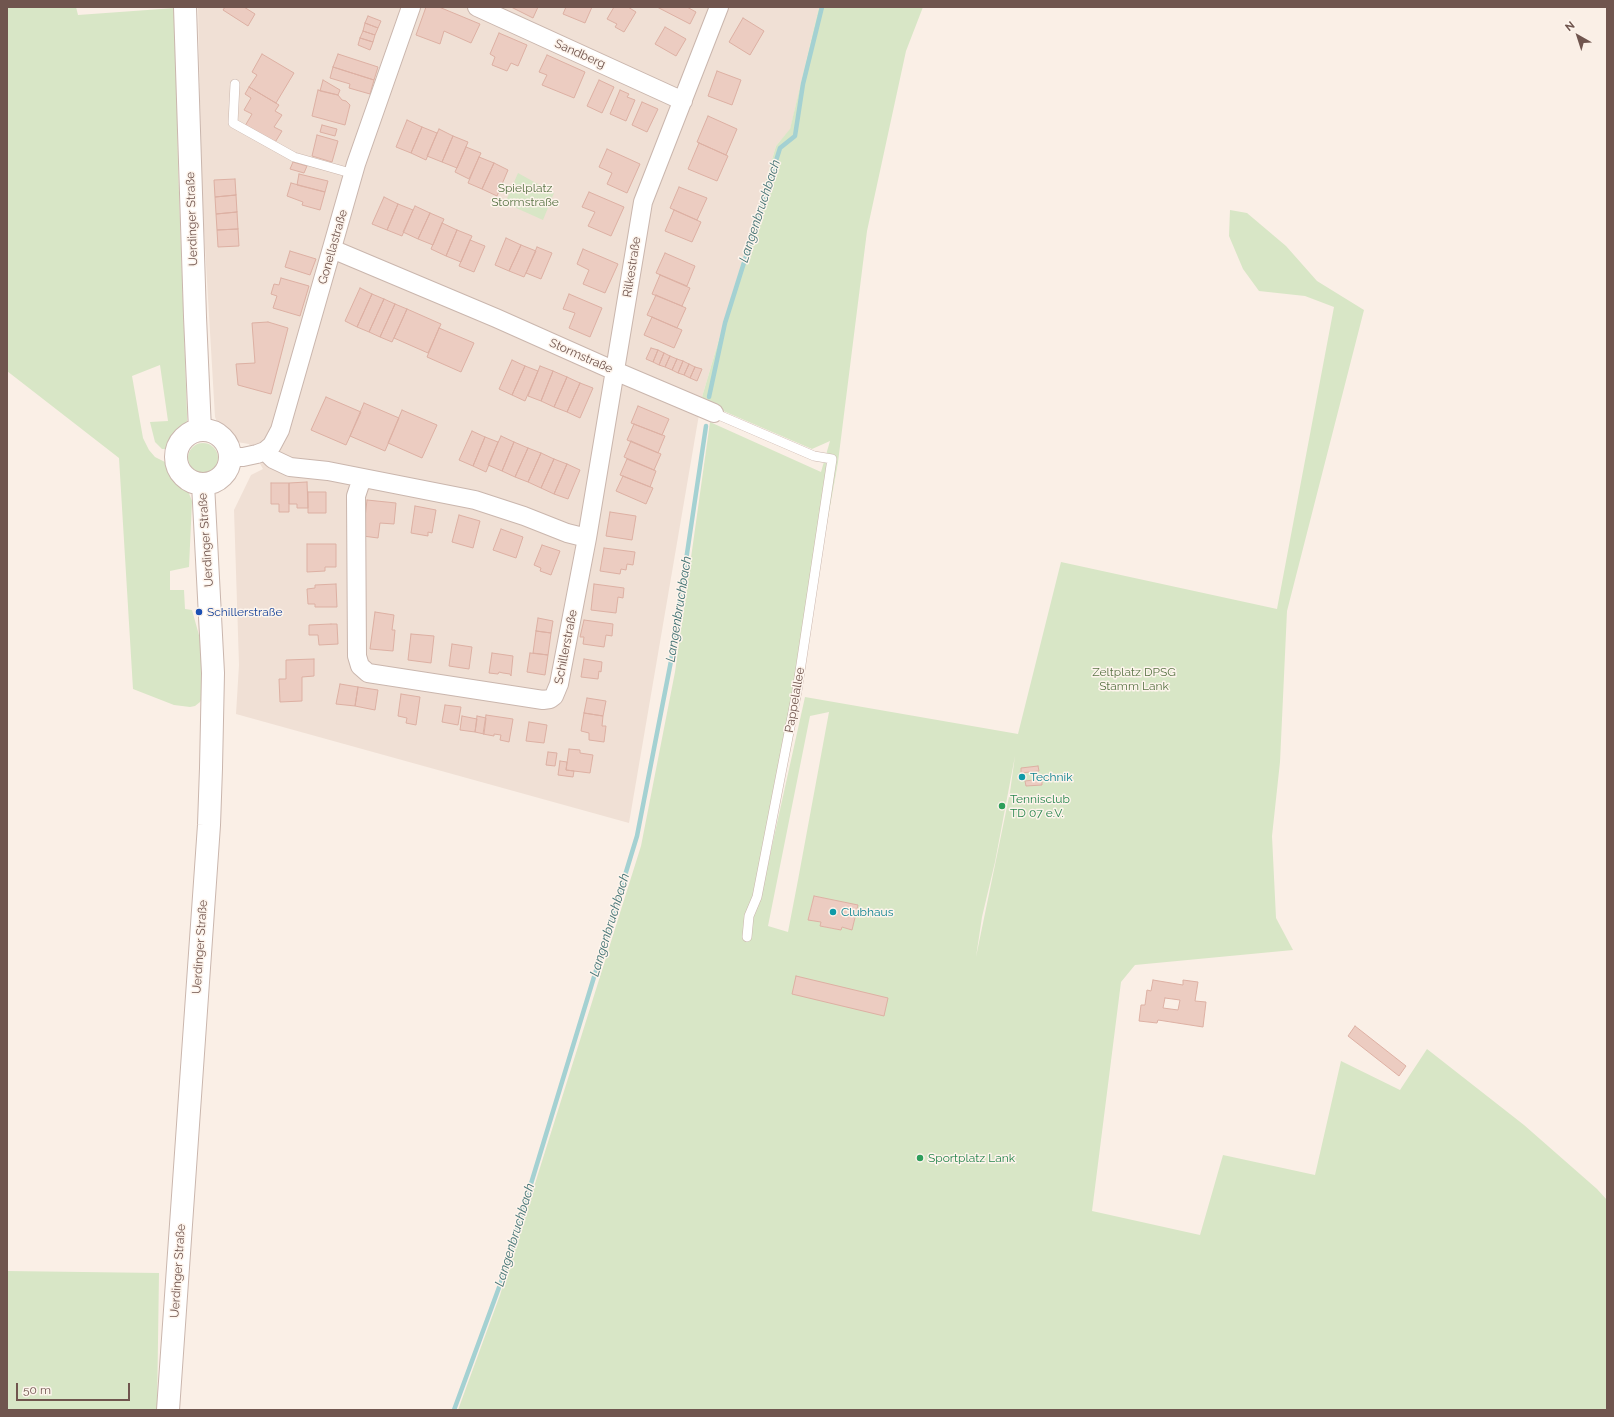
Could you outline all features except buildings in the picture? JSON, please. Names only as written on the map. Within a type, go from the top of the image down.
[{"type":"street","name":"Uerdinger Straße","points":[[185,7],[200,430],[190,433],[182,440],[177,449],[176,459],[178,469],[184,477],[193,482],[203,484],[213,482],[222,477],[228,468],[230,457]]},
{"type":"street","name":"Gonellastraße","points":[[265,451],[272,445],[280,430],[354,174],[380,92],[411,7]]},
{"type":"street","name":"Sandberg","points":[[477,7],[683,101]]},
{"type":"street","name":"Rilkestraße","points":[[587,538],[643,202],[719,7]]},
{"type":"street","name":"Stormstraße","points":[[332,249],[496,318],[615,372],[714,414]]},
{"type":"street","points":[[200,430],[218,434],[229,448],[230,457],[243,457],[265,451],[273,459],[290,466],[328,471],[475,500],[524,516],[567,533],[587,538]]},
{"type":"street","name":"Schillerstraße","points":[[362,478],[356,496],[356,656],[360,666],[368,673],[543,700],[550,699],[554,696],[559,684],[587,538]]},
{"type":"street","name":"Uerdinger Straße","points":[[168,1410],[192,1079],[210,790],[213,673],[203,484]]},
{"type":"lane","points":[[235,84],[233,123],[294,157],[354,174]]},
{"type":"lane","name":"Stormstraße","points":[[714,414],[814,456],[832,459]]},
{"type":"lane","name":"Pappelallee","points":[[746,937],[749,916],[757,897],[797,691],[832,459]]},
{"type":"shaded area","points":[[198,7],[819,7],[790,130],[776,146],[702,397],[629,823],[236,714],[239,665],[234,510],[251,475],[263,469],[249,444],[237,442],[227,437],[220,430],[215,417],[202,196]]},
{"type":"green space","points":[[7,7],[76,7],[78,15],[175,8],[178,165],[187,421],[182,433],[170,449],[162,449],[155,442],[150,422],[168,421],[160,365],[132,376],[143,438],[149,450],[155,457],[169,464],[188,491],[192,501],[189,567],[170,571],[170,590],[184,590],[185,609],[192,610],[202,646],[203,696],[200,702],[195,706],[190,707],[174,705],[133,689],[119,458],[7,371]]},
{"type":"green space","name":"Zeltplatz DPSG Stamm Lank","points":[[819,7],[923,7],[906,51],[867,231],[838,462],[758,909],[805,697],[1018,734],[1061,562],[1277,609],[1334,307],[1305,296],[1259,291],[1243,269],[1229,236],[1230,210],[1247,213],[1286,246],[1317,281],[1364,310],[1287,611],[1280,762],[1272,836],[1276,918],[1293,950],[1135,965],[1121,982],[1092,1211],[1200,1235],[1223,1155],[1315,1175],[1341,1061],[1400,1090],[1427,1049],[1524,1125],[1597,1189],[1607,1200],[1607,1410],[458,1410],[500,1295],[641,846],[675,672],[710,422],[821,472],[830,441],[812,449],[714,407],[702,397],[776,146],[790,129]],"holes":[[[829,712],[798,880],[788,932],[768,926],[810,716]],[[1015,756],[1010,792],[976,957],[982,917],[995,862]],[[814,896],[858,906],[852,929],[842,927],[841,930],[820,926],[821,922],[808,919]]]},
{"type":"green space","name":"Spielplatz Stormstraße","points":[[518,173],[554,193],[543,220],[505,203]]},
{"type":"green space","points":[[203,443],[209,444],[217,452],[217,464],[209,472],[203,473],[197,472],[189,464],[188,458],[189,452],[197,444]]},
{"type":"green space","points":[[7,1271],[159,1273],[157,1410],[7,1410]]},
{"type":"waterway","name":"Langenbruchbach","points":[[709,397],[725,323],[780,148],[795,136],[803,84],[822,7]]},
{"type":"waterway","name":"Langenbruchbach","points":[[454,1410],[501,1282],[637,836],[671,661],[706,426]]},
{"type":"place","name":"Schillerstraße","points":[[199,612]]},
{"type":"place","name":"Technik","points":[[1022,777]]},
{"type":"place","name":"Tennisclub TD 07 e.V.","points":[[1002,806]]},
{"type":"place","name":"Clubhaus","points":[[833,912]]},
{"type":"place","name":"Sportplatz Lank","points":[[920,1158]]}]
